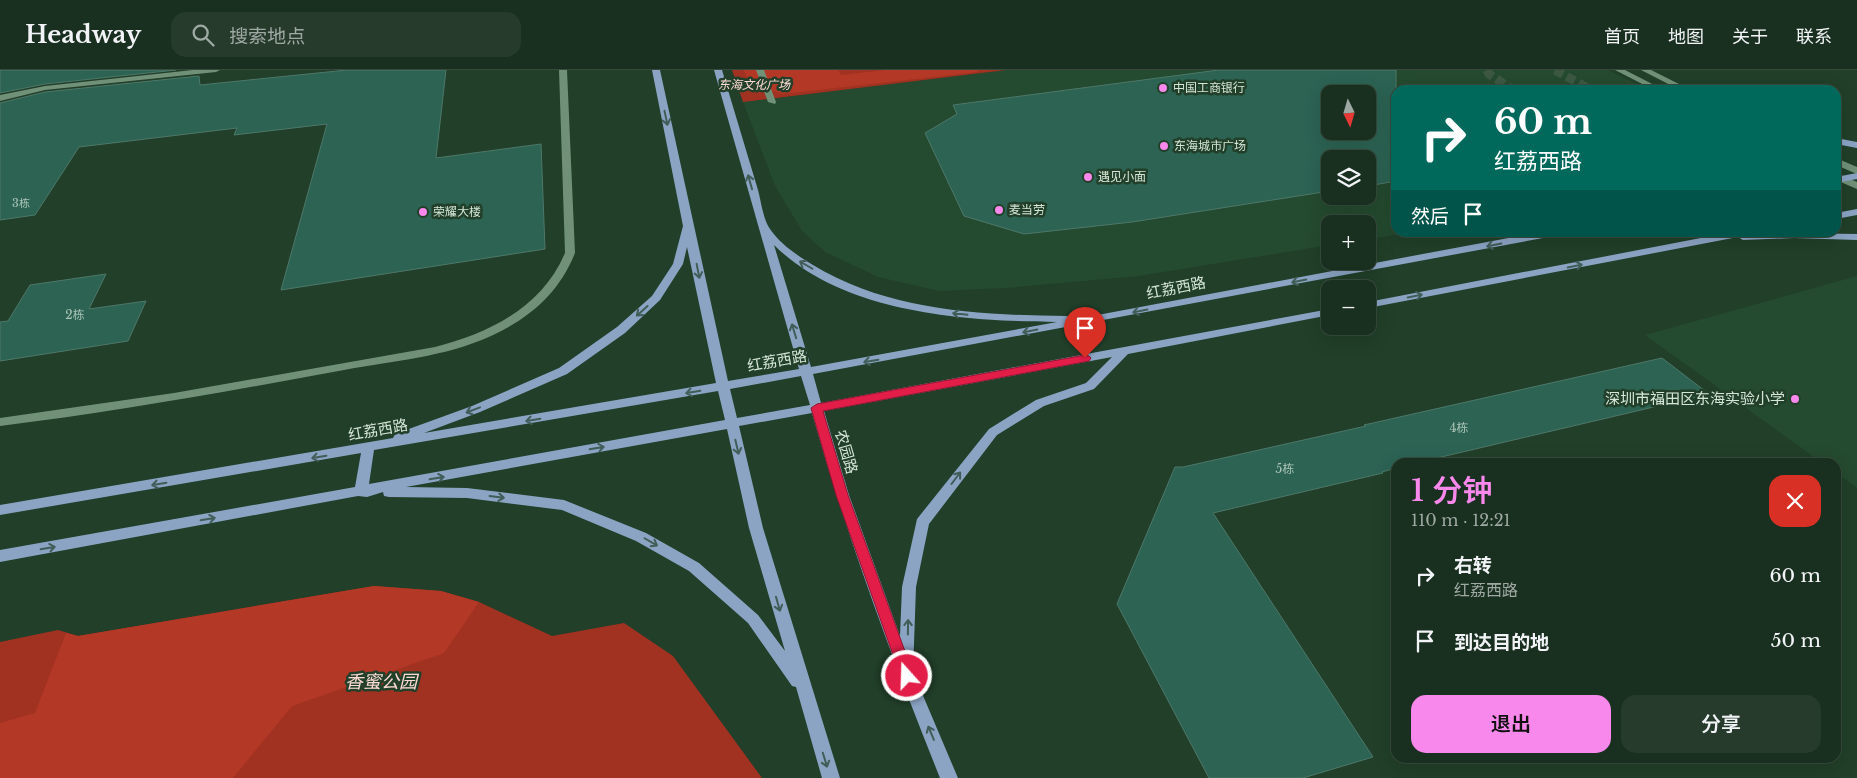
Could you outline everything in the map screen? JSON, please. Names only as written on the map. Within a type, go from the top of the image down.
[{"type":"main road","points":[[656,70],[756,528],[803,690],[831,778]]},
{"type":"main road","name":"农园路","points":[[718,70],[842,495],[907,676],[949,778]]},
{"type":"main road","points":[[1841,142],[1857,145]]},
{"type":"main road","points":[[1841,179],[1857,176]]},
{"type":"main road","points":[[1841,215],[1857,212]]},
{"type":"main road","points":[[361,492],[368,449],[485,405],[563,371],[621,330],[656,298],[678,264],[688,223]]},
{"type":"main road","points":[[764,229],[795,259],[830,279],[876,297],[940,312],[1015,319],[1096,319]]},
{"type":"main road","points":[[1841,236],[1857,237]]},
{"type":"main road","name":"红荔西路","points":[[0,510],[368,449],[806,372],[1532,237]]},
{"type":"main road","points":[[1376,303],[1728,237]]},
{"type":"main road","points":[[1723,238],[1747,237]]},
{"type":"main road","points":[[0,556],[732,424],[1321,314]]},
{"type":"main road","points":[[907,676],[908,587],[922,523],[992,432],[1040,403],[1090,386],[1124,351]]},
{"type":"main road","points":[[361,492],[467,493],[564,505],[642,536],[694,567],[753,619],[803,690]]},
{"type":"street","points":[[0,98],[45,88],[216,70]]},
{"type":"street","points":[[0,422],[59,415],[290,377],[456,345],[510,322],[547,294],[559,280],[570,253],[563,70]]},
{"type":"street","points":[[760,70],[772,102]]},
{"type":"street","points":[[1619,70],[1650,85]]},
{"type":"street","points":[[1645,70],[1676,85]]},
{"type":"street","points":[[1841,163],[1857,171]]},
{"type":"street","points":[[1841,180],[1857,186]]},
{"type":"shaded area","name":"东海文化广场","points":[[744,70],[838,70],[841,75],[886,70],[977,70],[978,72],[782,94],[749,82]]},
{"type":"shaded area","name":"东海城市广场","points":[[1006,70],[1608,70],[1639,85],[1391,85],[1391,236],[1376,238],[1376,215],[1321,215],[1321,246],[1139,276],[1006,288],[939,291],[878,277],[825,252],[802,231],[775,186],[743,102]]},
{"type":"shaded area","name":"深圳市福田区东海实验小学","points":[[1857,276],[1857,488],[1841,477],[1841,458],[1815,458],[1645,335]]},
{"type":"shaded area","points":[[374,586],[441,591],[479,602],[444,653],[292,706],[233,778],[0,778],[0,723],[35,713],[66,633],[78,636]]},
{"type":"green space","name":"东海文化广场","points":[[732,70],[1006,70],[743,102]]},
{"type":"green space","name":"香蜜公园","points":[[374,586],[441,591],[479,602],[552,636],[624,623],[673,656],[762,778],[0,778],[0,642],[58,630],[78,636]]},
{"type":"building","points":[[0,70],[176,70],[45,84],[0,93]]},
{"type":"building","points":[[347,70],[446,70],[436,158],[541,144],[545,249],[281,290],[327,124],[234,135],[237,128],[79,147],[35,215],[0,220],[0,103],[45,92],[199,76],[200,85]]},
{"type":"building","name":"东海城市广场","points":[[1219,70],[1396,70],[1396,85],[1391,85],[1391,182],[1376,185],[1376,150],[1321,150],[1321,192],[1132,222],[1024,234],[964,216],[925,133],[957,114],[953,105]]},
{"type":"building","points":[[106,274],[89,309],[146,301],[128,341],[0,361],[0,322],[8,321],[30,285]]},
{"type":"building","points":[[1662,358],[1709,394],[1437,458],[1391,458],[1391,469],[1383,473],[1213,513],[1373,757],[1303,778],[1209,778],[1117,604],[1175,467],[1183,467],[1366,426],[1364,425]]},
{"type":"tunnel","points":[[1487,70],[1489,74],[1506,85]]},
{"type":"tunnel","points":[[1555,70],[1582,85]]},
{"type":"place","name":"中国工商银行","points":[[1163,88]]},
{"type":"place","name":"东海城市广场","points":[[1164,146]]},
{"type":"place","name":"遇见小面","points":[[1088,177]]},
{"type":"place","name":"麦当劳","points":[[999,210]]},
{"type":"place","name":"荣耀大楼","points":[[423,212]]},
{"type":"place","name":"深圳市福田区东海实验小学","points":[[1795,399]]},
{"type":"route","points":[[907,676],[842,495],[817,408],[1085,358]]}]
